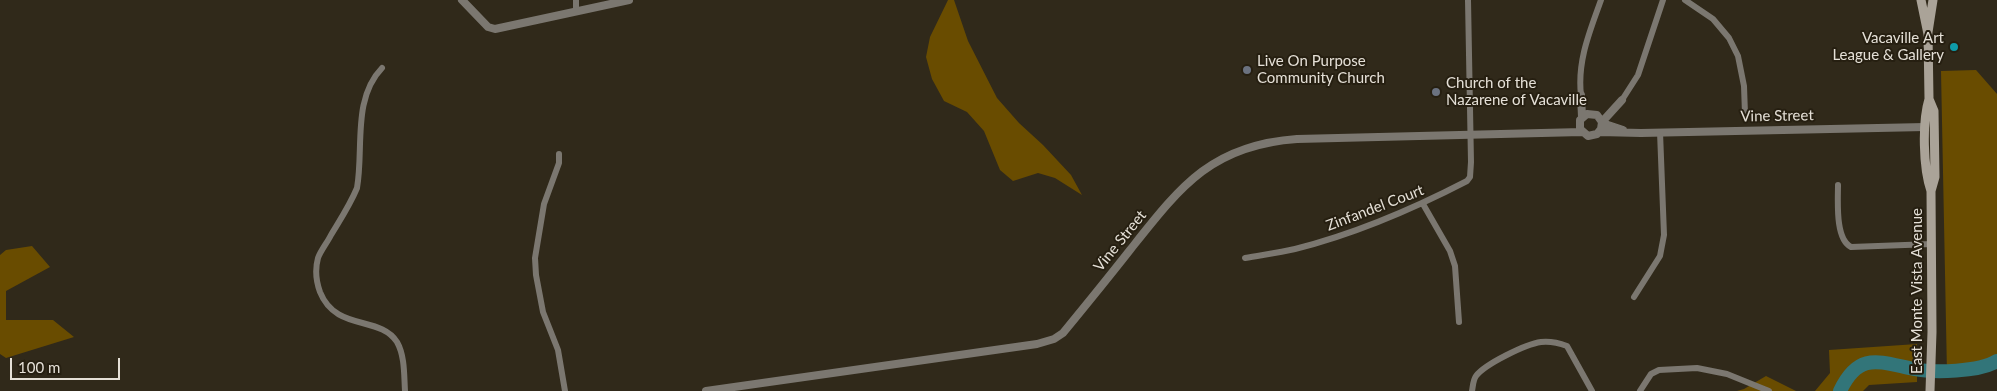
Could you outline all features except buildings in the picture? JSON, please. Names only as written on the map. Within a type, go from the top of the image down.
[{"type":"main road","name":"East Monte Vista Avenue","points":[[1921,0],[1928,34]]},
{"type":"main road","name":"East Monte Vista Avenue","points":[[1931,2],[1928,34],[1929,99],[1925,112],[1926,177],[1931,191]]},
{"type":"main road","name":"East Monte Vista Avenue","points":[[1929,99],[1934,111],[1935,177],[1931,191],[1932,352],[1930,387]]},
{"type":"street","points":[[462,0],[488,27],[495,29],[629,0]]},
{"type":"street","points":[[576,0],[576,12]]},
{"type":"street","points":[[1468,0],[1471,136]]},
{"type":"street","points":[[1600,132],[1590,121],[1581,95],[1580,83],[1582,58],[1601,0]]},
{"type":"street","points":[[1590,121],[1612,111],[1622,100],[1638,75],[1663,0]]},
{"type":"street","points":[[1685,0],[1712,19],[1729,38],[1738,56],[1744,86],[1745,114]]},
{"type":"street","points":[[382,68],[370,82],[365,99],[357,188],[321,252],[316,274],[320,293],[333,311],[347,319],[382,330],[396,342],[401,352],[405,391]]},
{"type":"street","points":[[1590,121],[1622,100]]},
{"type":"street","points":[[1612,111],[1615,124],[1620,129]]},
{"type":"street","name":"Vine Street","points":[[1590,121],[1591,136],[1600,132],[1925,127]]},
{"type":"street","name":"Vine Street","points":[[706,391],[1037,344],[1054,339],[1063,332],[1176,194],[1194,177],[1227,156],[1254,146],[1281,140],[1558,133],[1590,121],[1630,132]]},
{"type":"street","points":[[1634,298],[1660,256],[1664,235],[1660,132]]},
{"type":"street","name":"Zinfandel Court","points":[[1245,258],[1293,250],[1383,222],[1423,204],[1466,181],[1470,177],[1471,136]]},
{"type":"street","points":[[559,154],[559,163],[544,204],[535,258],[543,312],[558,350],[565,391]]},
{"type":"street","points":[[1838,185],[1841,236],[1846,244],[1851,247],[1932,244]]},
{"type":"street","points":[[1423,204],[1450,251],[1455,266],[1459,322]]},
{"type":"street","points":[[1472,391],[1475,378],[1481,371],[1533,343],[1543,342],[1567,346],[1592,391]]},
{"type":"street","points":[[1640,391],[1651,374],[1659,370],[1697,368],[1726,374],[1769,391]]},
{"type":"shaded area","points":[[948,0],[954,0],[968,41],[997,98],[1071,175],[1082,195],[1055,178],[1038,173],[1013,181],[1000,170],[984,131],[967,112],[944,101],[932,79],[926,57],[930,37]]},
{"type":"shaded area","points":[[1976,70],[1997,94],[1997,364],[1976,371],[1947,374],[1941,71]]},
{"type":"shaded area","points":[[32,246],[50,267],[6,291],[6,320],[53,320],[74,337],[6,358],[0,354],[0,255],[6,250]]},
{"type":"shaded area","points":[[1917,344],[1917,382],[1869,385],[1863,391],[1815,391],[1830,373],[1829,350]]},
{"type":"shaded area","points":[[1766,376],[1796,391],[1737,391]]},
{"type":"waterway","points":[[1840,391],[1847,378],[1855,370],[1871,362],[1922,370],[1944,371],[1980,367],[1997,361]]},
{"type":"place","name":"Vacaville Art League & Gallery","points":[[1954,47]]},
{"type":"place","name":"Live On Purpose Community Church","points":[[1247,70]]},
{"type":"place","name":"Church of the Nazarene of Vacaville","points":[[1436,92]]}]
